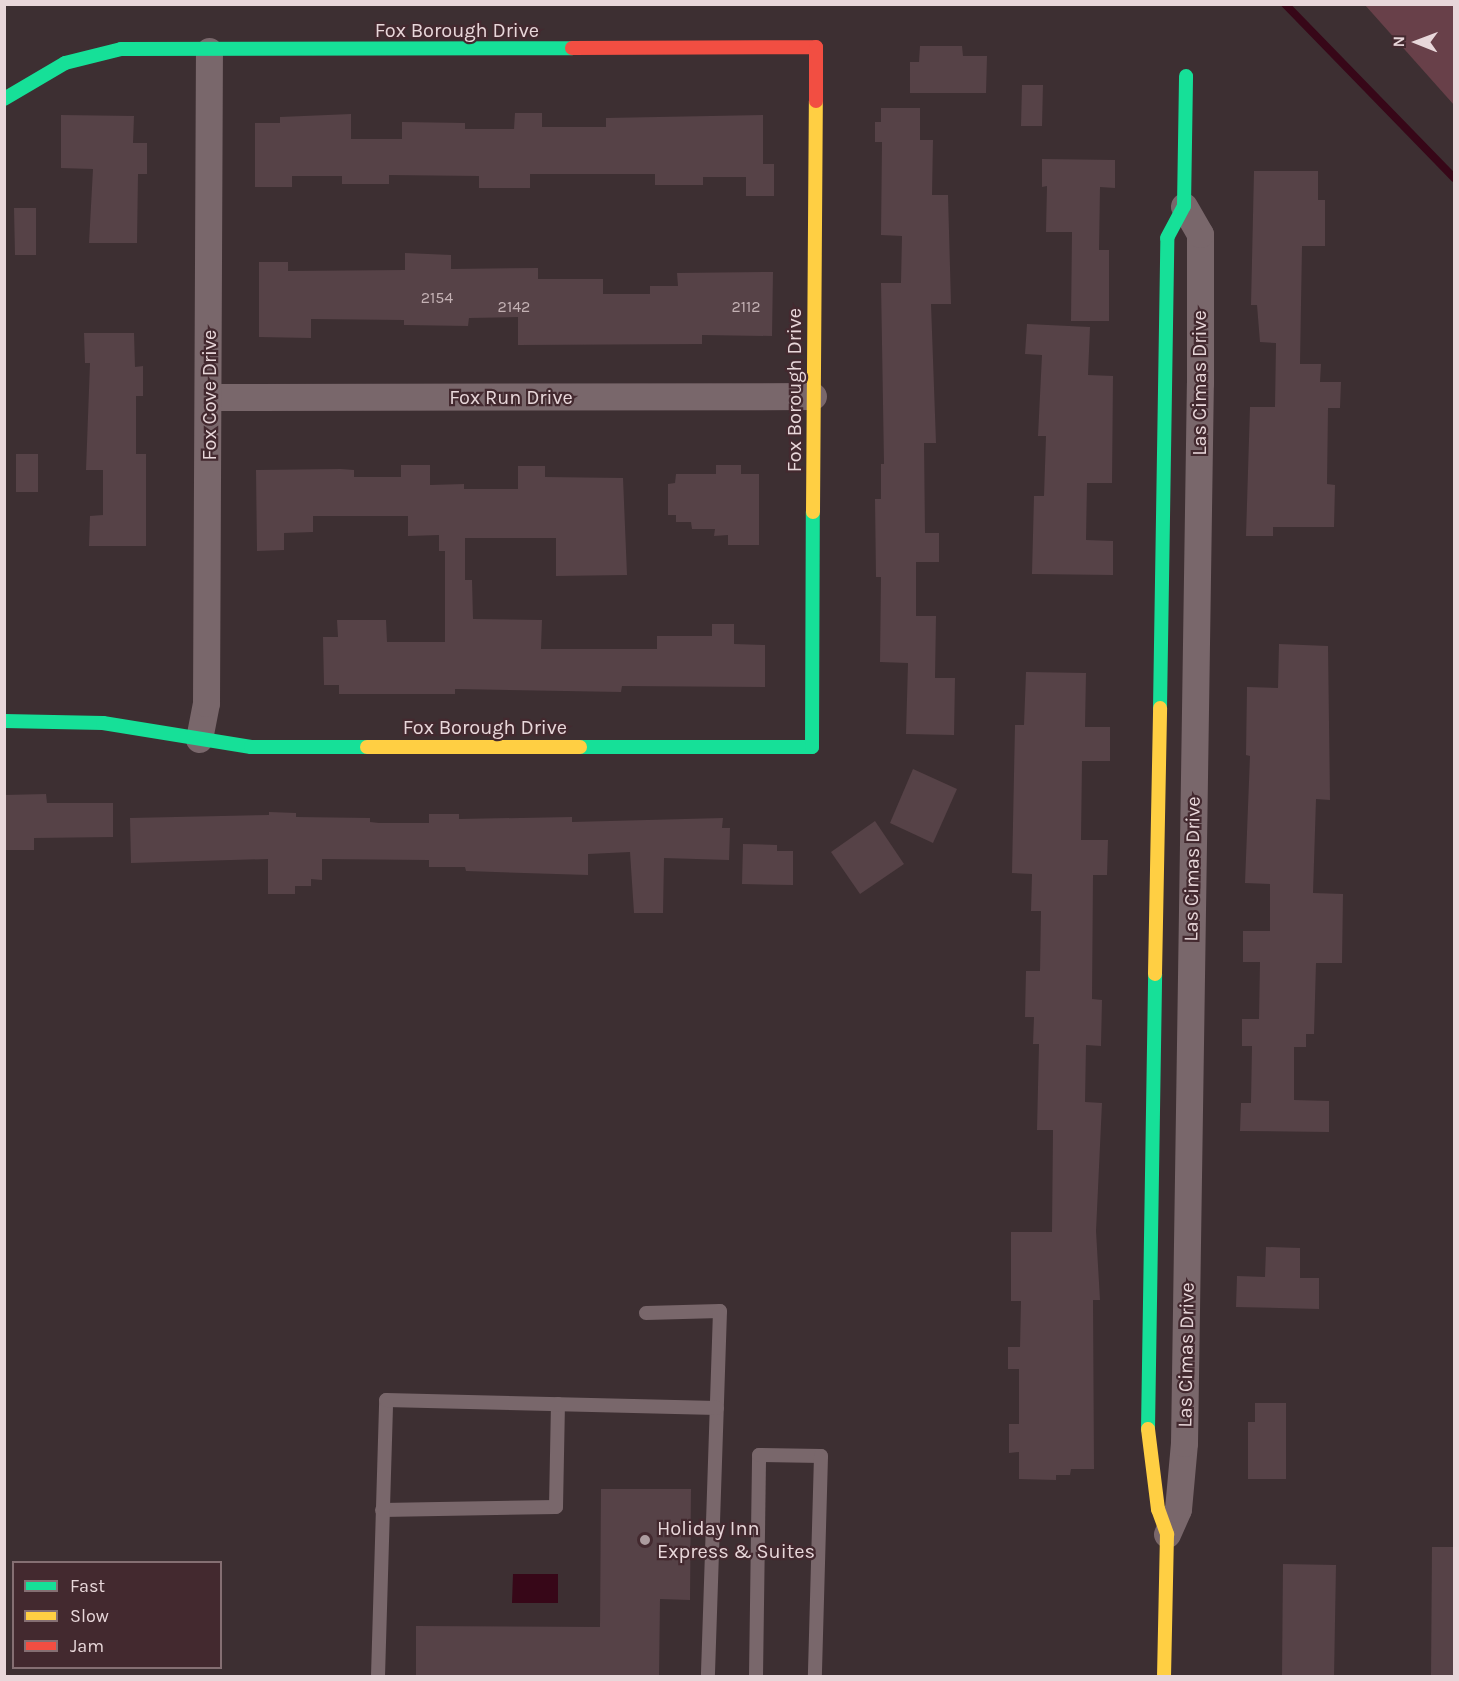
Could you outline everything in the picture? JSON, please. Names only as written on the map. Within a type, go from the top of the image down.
[{"type":"street","name":"Fox Borough Drive","points":[[4,99],[65,63],[121,49],[209,51],[816,47],[812,747],[251,747],[103,723],[4,721]]},
{"type":"street","name":"Fox Cove Drive","points":[[199,739],[206,703],[209,51]]},
{"type":"street","name":"Las Cimas Drive","points":[[1164,1677],[1167,1534],[1158,1509],[1148,1428],[1167,238],[1184,206],[1186,76]]},
{"type":"street","name":"Las Cimas Drive","points":[[1167,1534],[1178,1509],[1185,1428],[1200,383],[1200,234],[1184,206]]},
{"type":"street","points":[[1164,383],[1200,383]]},
{"type":"street","name":"Fox Run Drive","points":[[209,397],[813,396]]},
{"type":"street","points":[[1162,530],[1197,530]]},
{"type":"street","points":[[1160,663],[1195,663]]},
{"type":"street","points":[[1158,807],[1193,807]]},
{"type":"street","points":[[1156,918],[1192,918]]},
{"type":"street","points":[[1155,1007],[1191,1007]]},
{"type":"street","points":[[1154,1093],[1189,1094]]},
{"type":"street","points":[[1152,1180],[1188,1180]]},
{"type":"street","points":[[1151,1258],[1187,1259]]},
{"type":"street","points":[[1149,1357],[1186,1358]]},
{"type":"street","points":[[1148,1428],[1185,1428]]},
{"type":"lane","points":[[646,1313],[720,1311],[708,1677]]},
{"type":"lane","points":[[378,1677],[386,1400],[717,1408]]},
{"type":"lane","points":[[382,1510],[556,1507],[558,1404]]},
{"type":"lane","points":[[756,1677],[759,1455],[822,1456],[814,1677]]},
{"type":"shaded area","points":[[1365,5],[1454,5],[1454,105]]},
{"type":"shaded area","points":[[513,1574],[558,1574],[558,1603],[512,1603]]},
{"type":"building","points":[[920,46],[962,46],[963,56],[987,56],[986,93],[910,93],[910,62],[919,62]]},
{"type":"building","points":[[1022,85],[1043,85],[1042,126],[1021,126]]},
{"type":"building","points":[[881,108],[920,108],[920,140],[933,140],[932,195],[948,195],[951,304],[931,304],[936,443],[924,443],[925,533],[939,533],[939,562],[916,562],[916,616],[936,616],[935,678],[955,678],[954,735],[906,734],[908,663],[880,662],[881,577],[876,577],[875,499],[881,499],[881,464],[884,464],[881,283],[901,283],[902,236],[881,235],[882,142],[875,142],[875,122],[881,122]]},
{"type":"building","points":[[515,113],[542,113],[542,127],[606,127],[606,118],[763,115],[763,164],[774,164],[774,196],[746,196],[746,177],[703,177],[703,185],[655,185],[655,174],[530,174],[530,188],[479,188],[479,176],[389,175],[389,184],[342,184],[342,176],[292,176],[292,187],[255,187],[255,123],[280,123],[280,117],[351,114],[351,139],[402,139],[402,122],[465,123],[465,129],[514,129]]},
{"type":"building","points":[[61,115],[134,116],[133,143],[147,143],[147,174],[138,174],[137,243],[89,243],[93,169],[61,168]]},
{"type":"building","points":[[1042,159],[1115,160],[1115,188],[1100,187],[1099,250],[1109,250],[1109,321],[1071,321],[1072,232],[1046,232],[1047,186],[1042,187]]},
{"type":"building","points":[[1254,171],[1318,171],[1318,200],[1325,200],[1325,246],[1302,246],[1300,364],[1321,364],[1320,382],[1341,382],[1340,408],[1328,408],[1327,484],[1335,485],[1334,527],[1273,527],[1273,536],[1246,536],[1250,407],[1275,407],[1276,343],[1260,342],[1257,305],[1251,305]]},
{"type":"building","points":[[14,208],[36,208],[36,255],[15,255]]},
{"type":"building","points":[[405,253],[451,255],[451,269],[538,268],[538,279],[603,279],[603,294],[650,294],[650,286],[678,286],[677,273],[773,272],[772,336],[702,335],[702,344],[518,345],[518,317],[469,318],[468,326],[404,325],[404,320],[311,319],[311,338],[259,337],[259,262],[288,262],[288,271],[405,270]]},
{"type":"building","points":[[1027,324],[1090,327],[1088,375],[1113,376],[1112,483],[1087,483],[1086,540],[1113,541],[1113,575],[1032,574],[1034,496],[1044,496],[1046,436],[1038,436],[1042,355],[1025,354]]},
{"type":"building","points":[[84,333],[134,333],[135,367],[143,366],[143,396],[136,396],[136,454],[146,454],[146,546],[89,546],[90,516],[103,515],[103,470],[86,470],[90,363],[85,363]]},
{"type":"building","points":[[16,454],[38,454],[38,492],[16,492]]},
{"type":"building","points":[[401,465],[430,465],[430,485],[464,484],[464,489],[518,489],[518,466],[545,466],[545,477],[623,478],[627,575],[556,576],[556,538],[465,538],[465,580],[472,580],[473,619],[542,620],[541,649],[657,649],[657,636],[712,636],[712,624],[734,624],[734,644],[765,645],[765,687],[622,686],[621,692],[455,689],[455,694],[339,694],[339,685],[324,685],[323,637],[338,637],[337,620],[386,620],[387,642],[445,642],[445,551],[439,551],[439,535],[408,536],[408,516],[313,516],[313,532],[284,533],[284,550],[257,551],[256,470],[341,469],[354,470],[354,477],[401,477]]},
{"type":"building","points":[[716,465],[741,465],[741,474],[759,474],[759,545],[728,545],[728,535],[714,536],[715,529],[692,529],[691,522],[676,522],[676,515],[668,515],[668,484],[675,483],[676,474],[716,474]]},
{"type":"building","points":[[1279,644],[1328,646],[1330,800],[1316,799],[1313,893],[1343,894],[1342,963],[1316,963],[1314,1034],[1306,1034],[1306,1047],[1294,1047],[1294,1100],[1329,1101],[1329,1132],[1240,1131],[1241,1103],[1251,1103],[1252,1046],[1242,1046],[1242,1019],[1259,1019],[1260,962],[1243,962],[1243,931],[1270,931],[1270,884],[1245,883],[1250,756],[1246,755],[1247,687],[1278,688]]},
{"type":"building","points":[[1026,672],[1086,673],[1085,727],[1110,727],[1110,761],[1082,761],[1081,840],[1108,840],[1107,875],[1093,875],[1092,999],[1102,1000],[1101,1046],[1086,1045],[1085,1102],[1102,1103],[1096,1231],[1100,1300],[1093,1300],[1094,1469],[1071,1469],[1070,1475],[1056,1475],[1056,1480],[1019,1479],[1019,1452],[1009,1453],[1009,1424],[1019,1424],[1019,1369],[1008,1369],[1008,1347],[1020,1347],[1021,1301],[1011,1301],[1011,1232],[1052,1232],[1053,1130],[1037,1130],[1039,1044],[1033,1044],[1034,1017],[1025,1017],[1026,971],[1040,971],[1041,911],[1031,911],[1032,874],[1012,873],[1015,725],[1024,725]]},
{"type":"building","points":[[913,769],[957,789],[933,843],[890,823]]},
{"type":"building","points":[[46,794],[47,803],[113,803],[113,837],[34,838],[34,850],[4,850],[4,795]]},
{"type":"building","points":[[269,812],[296,813],[296,817],[370,818],[370,822],[379,823],[429,823],[429,814],[459,814],[459,819],[572,817],[572,822],[723,818],[722,828],[730,828],[729,860],[664,858],[663,913],[634,913],[630,852],[588,854],[588,875],[466,871],[465,867],[429,867],[429,860],[322,859],[322,880],[311,879],[311,886],[295,886],[295,894],[268,894],[268,859],[131,863],[130,818],[269,815]]},
{"type":"building","points":[[875,821],[904,864],[860,894],[831,852]]},
{"type":"building","points":[[743,844],[777,845],[777,851],[793,851],[793,885],[742,884]]},
{"type":"building","points":[[1266,1247],[1300,1248],[1300,1278],[1319,1278],[1319,1309],[1236,1307],[1237,1276],[1265,1277]]},
{"type":"building","points":[[1255,1403],[1286,1403],[1286,1479],[1248,1479],[1248,1422],[1255,1422]]},
{"type":"building","name":"Holiday Inn Express & Suites","points":[[601,1489],[691,1489],[690,1600],[660,1599],[659,1677],[416,1677],[416,1626],[600,1627]]},
{"type":"building","points":[[1432,1547],[1455,1547],[1455,1677],[1431,1677]]},
{"type":"building","points":[[1283,1564],[1336,1565],[1334,1677],[1282,1677]]},
{"type":"waterway","points":[[1285,4],[1454,178]]},
{"type":"traffic: fast","points":[[4,99],[65,63],[121,49],[572,48]]},
{"type":"traffic: fast","points":[[1160,708],[1167,238],[1184,206],[1186,76]]},
{"type":"traffic: fast","points":[[580,747],[812,747],[813,512]]},
{"type":"traffic: fast","points":[[4,721],[103,723],[251,747],[367,747]]},
{"type":"traffic: fast","points":[[1148,1429],[1155,974]]},
{"type":"traffic: slow","points":[[813,512],[816,101]]},
{"type":"traffic: slow","points":[[1155,974],[1160,708]]},
{"type":"traffic: slow","points":[[367,747],[580,747]]},
{"type":"traffic: slow","points":[[1148,1429],[1158,1509],[1167,1534],[1164,1676]]},
{"type":"traffic: jam","points":[[572,48],[816,47],[816,101]]},
{"type":"place","name":"Holiday Inn Express & Suites","points":[[645,1540]]}]
